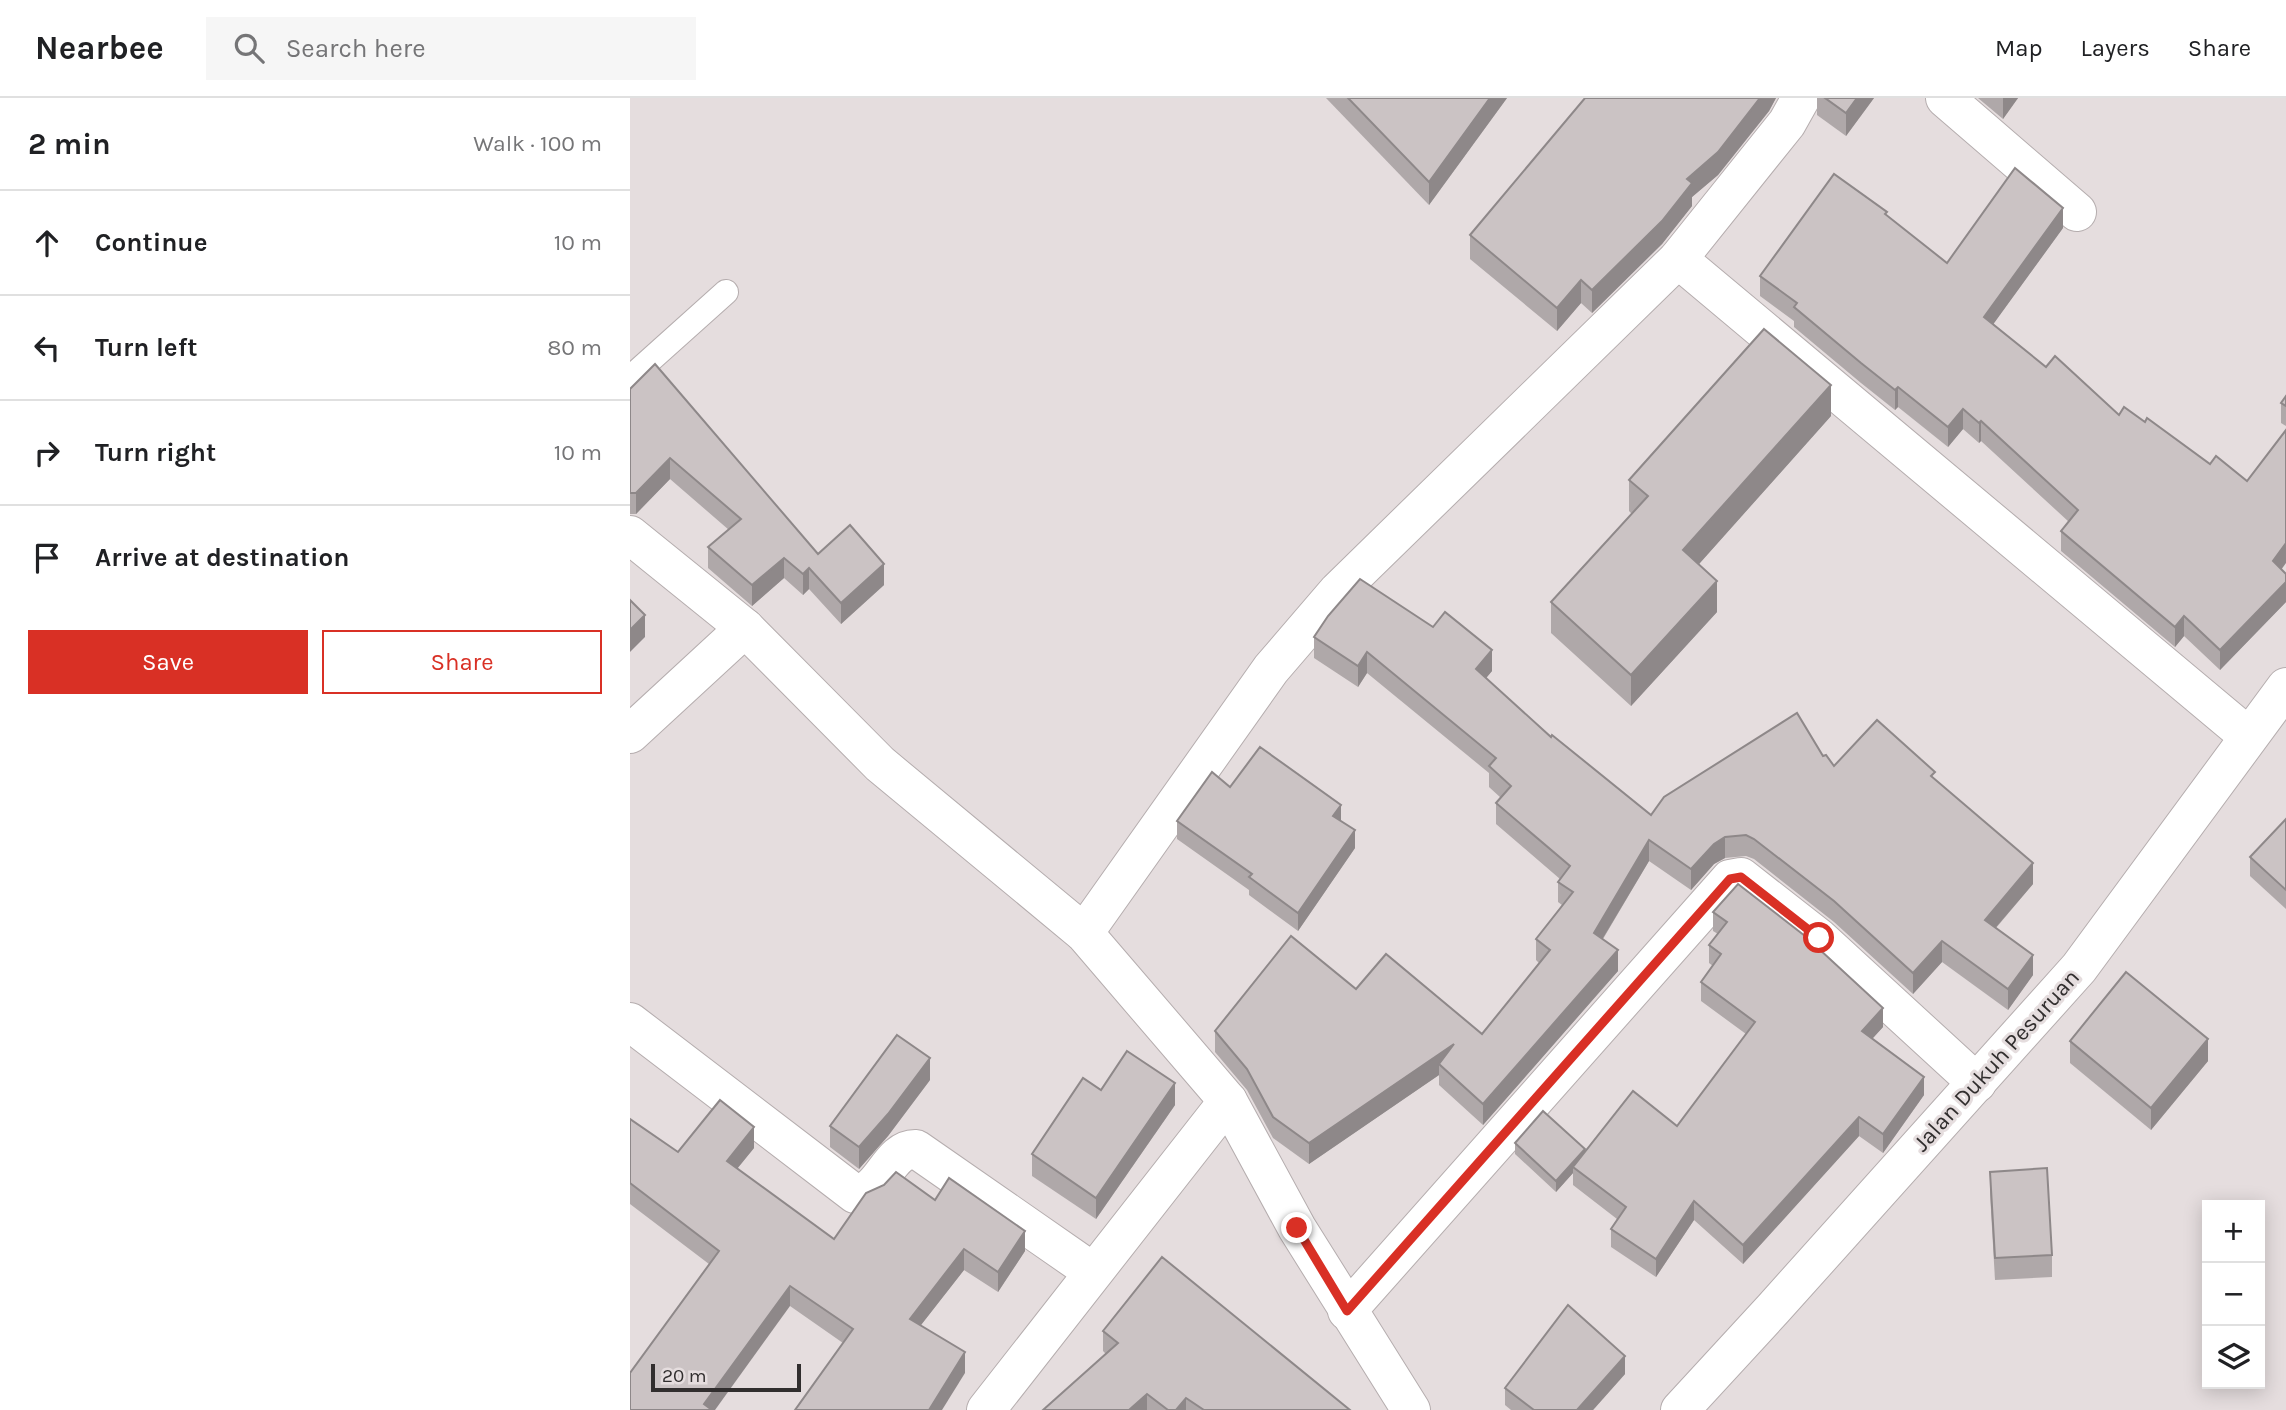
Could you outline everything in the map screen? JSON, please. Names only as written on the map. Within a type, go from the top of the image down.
[{"type":"street","points":[[1084,933],[1271,669],[1338,591],[1678,259],[1787,123],[1801,98]]},
{"type":"street","points":[[1945,98],[2077,212]]},
{"type":"street","points":[[1678,259],[2248,736]]},
{"type":"street","points":[[630,535],[745,628],[880,764],[1084,933],[1228,1101],[1297,1228],[1411,1410]]},
{"type":"street","points":[[630,734],[745,628]]},
{"type":"street","name":"Jalan Dukuh Pesuruan","points":[[1679,1410],[2079,968],[2286,688]]},
{"type":"street","points":[[1347,1311],[1730,879],[1741,877],[1819,938],[1977,1083]]},
{"type":"street","points":[[630,1022],[855,1194],[866,1192],[902,1152],[916,1149],[1093,1272]]},
{"type":"street","points":[[986,1410],[1228,1101]]},
{"type":"lane","points":[[630,378],[726,292]]},
{"type":"building","points":[[1348,98],[1490,98],[1429,182]]},
{"type":"building","points":[[1585,98],[1760,98],[1718,152],[1687,179],[1692,183],[1662,221],[1592,290],[1581,280],[1557,308],[1470,235]]},
{"type":"building","points":[[1825,98],[1857,98],[1846,113]]},
{"type":"building","points":[[2015,168],[2063,208],[1984,317],[2046,367],[2055,356],[2119,415],[2124,407],[2145,422],[2147,418],[2210,464],[2216,456],[2247,481],[2286,430],[2286,543],[2273,561],[2286,574],[2286,582],[2220,650],[2184,616],[2175,627],[2061,531],[2078,510],[1981,421],[1979,423],[1963,409],[1948,427],[1898,387],[1895,390],[1861,363],[1794,307],[1797,303],[1760,276],[1834,174],[1887,212],[1885,214],[1947,263]]},
{"type":"building","points":[[1764,329],[1831,385],[1683,550],[1717,581],[1631,675],[1551,602],[1648,496],[1629,480]]},
{"type":"building","points":[[655,364],[818,554],[850,525],[884,564],[841,603],[809,568],[803,574],[784,558],[752,585],[708,547],[741,519],[670,458],[636,493],[630,493],[630,389]]},
{"type":"building","points":[[1360,579],[1433,627],[1445,612],[1492,650],[1476,669],[1551,737],[1552,735],[1651,815],[1664,797],[1797,713],[1823,756],[1826,755],[1834,766],[1877,720],[1935,772],[1931,776],[2033,863],[1985,920],[2033,955],[2008,989],[1942,941],[1913,973],[1834,901],[1754,839],[1746,835],[1725,837],[1714,844],[1691,869],[1649,840],[1594,933],[1618,950],[1483,1104],[1439,1064],[1454,1044],[1309,1143],[1273,1117],[1247,1069],[1215,1031],[1291,936],[1356,989],[1386,954],[1482,1034],[1550,950],[1536,939],[1573,892],[1558,882],[1570,866],[1496,803],[1511,786],[1489,766],[1496,758],[1367,652],[1358,666],[1314,637]]},
{"type":"building","points":[[630,600],[645,615],[630,630]]},
{"type":"building","points":[[1260,747],[1341,805],[1333,816],[1355,830],[1298,913],[1249,877],[1252,874],[1177,821],[1212,772],[1230,787]]},
{"type":"building","points":[[2286,819],[2286,890],[2250,857]]},
{"type":"building","points":[[1738,884],[1805,936],[1883,1008],[1862,1031],[1924,1077],[1883,1134],[1859,1117],[1743,1245],[1694,1201],[1656,1259],[1611,1229],[1626,1207],[1573,1167],[1633,1091],[1677,1126],[1755,1022],[1701,982],[1721,954],[1709,945],[1727,922],[1713,912]]},
{"type":"building","points":[[2126,972],[2208,1039],[2151,1108],[2070,1041]]},
{"type":"building","points":[[897,1035],[930,1058],[859,1147],[830,1126]]},
{"type":"building","points":[[1127,1051],[1175,1083],[1096,1198],[1032,1154],[1083,1078],[1101,1090]]},
{"type":"building","points":[[720,1100],[754,1127],[727,1161],[834,1239],[866,1193],[884,1185],[896,1172],[935,1200],[949,1178],[1025,1231],[998,1272],[964,1249],[910,1319],[965,1352],[929,1410],[795,1410],[853,1329],[790,1286],[704,1404],[712,1410],[630,1410],[630,1373],[719,1251],[630,1183],[630,1119],[678,1152]]},
{"type":"building","points":[[1543,1111],[1585,1149],[1556,1181],[1515,1143]]},
{"type":"building","points":[[2047,1168],[2052,1255],[1995,1258],[1990,1172]]},
{"type":"building","points":[[1162,1257],[1350,1410],[1204,1410],[1186,1398],[1176,1410],[1168,1410],[1147,1394],[1129,1410],[1043,1410],[1118,1343],[1103,1331]]},
{"type":"building","points":[[1568,1305],[1625,1356],[1577,1410],[1534,1410],[1505,1388]]},
{"type":"route","points":[[1297,1228],[1347,1311],[1730,879],[1741,877],[1819,938]]}]
